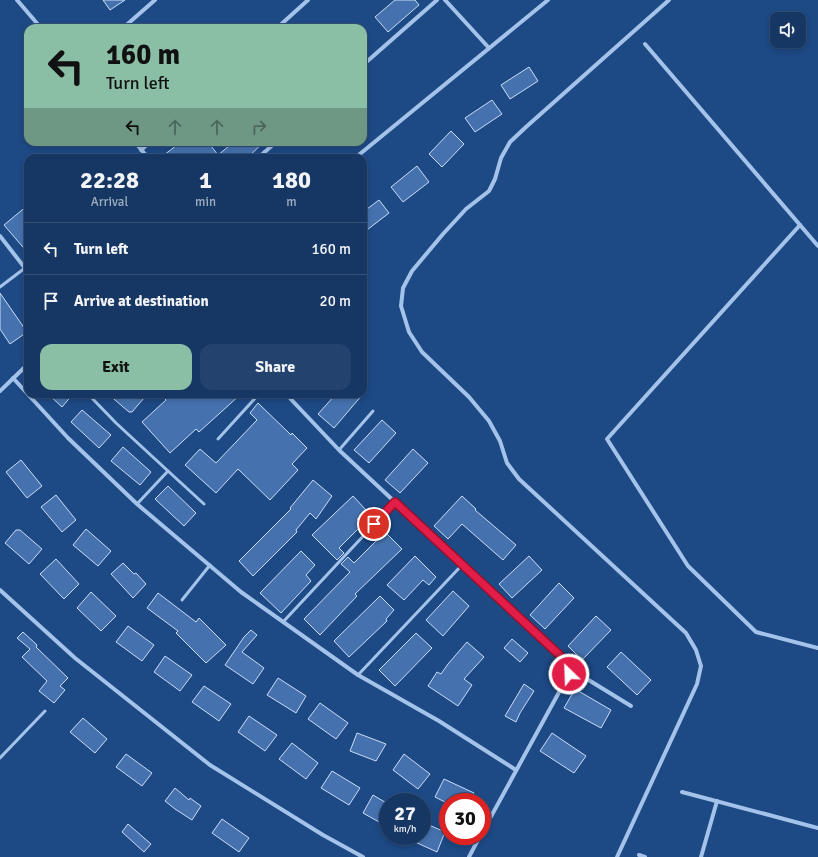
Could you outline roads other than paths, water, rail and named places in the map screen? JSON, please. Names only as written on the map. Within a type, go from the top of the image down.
[{"type":"street","points":[[17,0],[38,24]]},
{"type":"street","points":[[128,24],[155,0]]},
{"type":"street","points":[[281,24],[308,0]]},
{"type":"street","points":[[367,61],[437,0]]},
{"type":"street","points":[[445,0],[489,48]]},
{"type":"street","points":[[360,154],[548,0]]},
{"type":"street","points":[[617,857],[697,684],[700,666],[696,650],[686,633],[519,479],[507,464],[500,441],[489,420],[469,397],[422,352],[409,332],[401,306],[403,288],[412,271],[466,209],[489,190],[495,179],[501,158],[510,142],[669,0]]},
{"type":"street","points":[[645,44],[818,246]]},
{"type":"street","points":[[138,146],[144,154]]},
{"type":"street","points":[[141,150],[146,146]]},
{"type":"street","points":[[262,154],[272,146]]},
{"type":"street","points":[[800,225],[607,439],[688,566],[756,632],[818,648]]},
{"type":"street","points":[[0,236],[24,267]]},
{"type":"street","points":[[0,391],[24,368]]},
{"type":"street","points":[[13,378],[24,390]]},
{"type":"street","points":[[31,398],[68,438],[137,504],[241,592],[358,675],[439,721],[516,770]]},
{"type":"street","points":[[290,398],[339,450],[567,662],[570,668],[631,706]]},
{"type":"street","points":[[0,590],[74,658],[210,765],[323,835],[362,857]]},
{"type":"street","points":[[491,816],[569,674],[570,668]]},
{"type":"street","points":[[682,792],[818,828]]},
{"type":"street","points":[[701,857],[717,801]]},
{"type":"street","points":[[469,857],[475,845]]},
{"type":"street","points":[[639,855],[645,857]]},
{"type":"lane","points":[[0,287],[24,269]]},
{"type":"lane","points":[[92,398],[116,423],[204,504]]},
{"type":"lane","points":[[218,439],[255,398]]},
{"type":"lane","points":[[339,450],[373,411]]},
{"type":"lane","points":[[137,504],[168,471]]},
{"type":"lane","points":[[283,622],[395,502]]},
{"type":"lane","points":[[182,600],[210,565]]},
{"type":"lane","points":[[358,675],[462,565]]},
{"type":"lane","points":[[0,758],[44,711]]}]
